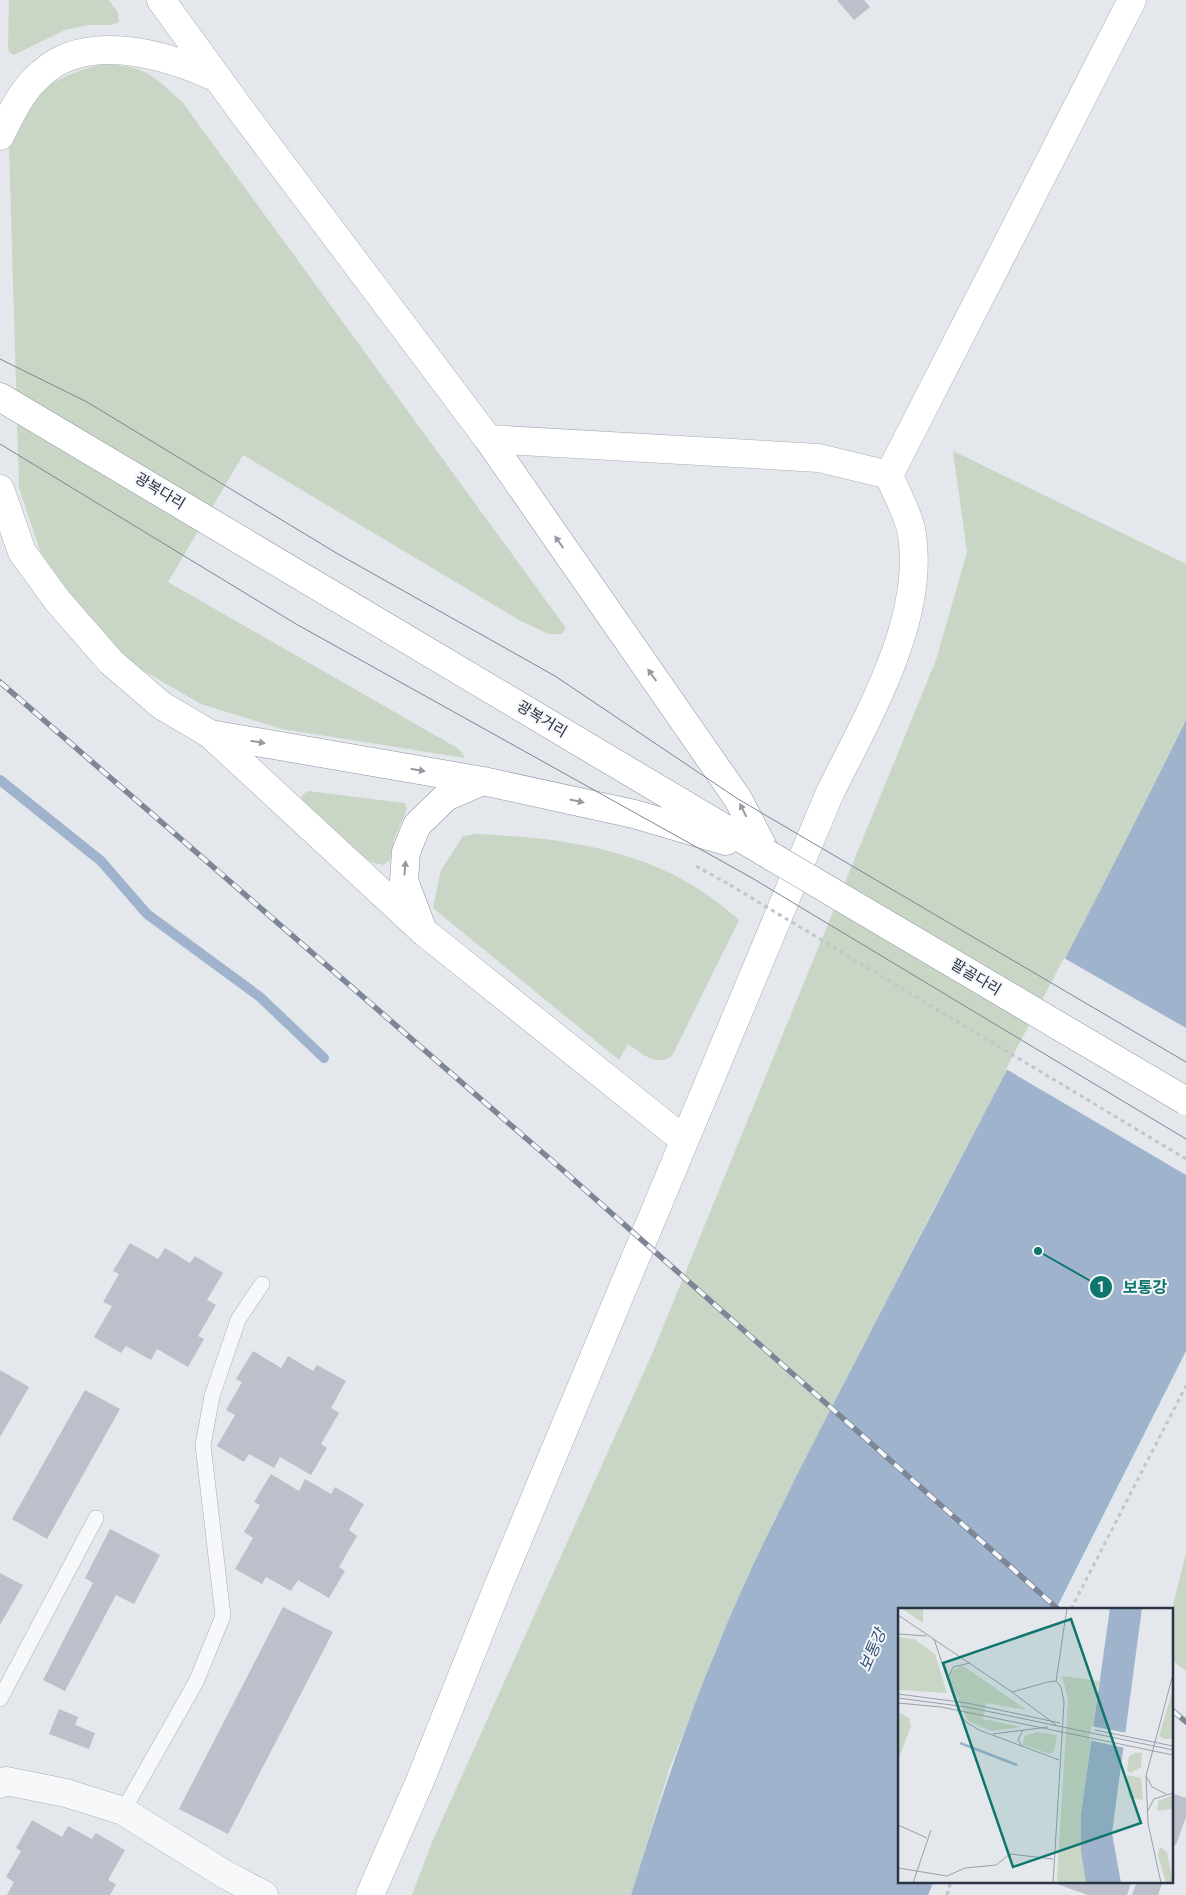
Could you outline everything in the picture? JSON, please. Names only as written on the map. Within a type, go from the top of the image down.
[{"type":"main road","points":[[161,0],[220,79],[242,113],[488,439],[738,800],[766,853]]},
{"type":"main road","points":[[370,1895],[420,1781],[497,1588],[830,795],[890,669],[914,588],[912,534],[889,475],[1132,0]]},
{"type":"main road","points":[[0,136],[17,102],[42,72],[68,57],[112,48],[190,65],[220,79]]},
{"type":"main road","name":"광복다리","points":[[0,397],[318,586]]},
{"type":"main road","points":[[488,439],[819,458],[889,475]]},
{"type":"main road","points":[[0,489],[22,552],[110,662],[161,705],[210,734],[424,931],[684,1140]]},
{"type":"main road","name":"광복거리","points":[[318,586],[766,853]]},
{"type":"main road","points":[[210,734],[484,781],[634,814],[766,853]]},
{"type":"main road","points":[[424,931],[404,882],[406,852],[417,825],[446,797],[484,781]]},
{"type":"main road","name":"팔골다리","points":[[766,853],[1186,1101]]},
{"type":"street","points":[[2,1777],[66,1793],[123,1811],[226,1875],[264,1895]]},
{"type":"lane","points":[[123,1811],[196,1682],[223,1616],[203,1445],[212,1396],[238,1320],[262,1284]]},
{"type":"lane","points":[[0,1699],[96,1518]]},
{"type":"path","points":[[688,862],[730,885],[1186,1159]]},
{"type":"path","points":[[1073,1608],[1186,1386]]},
{"type":"path","points":[[946,1895],[951,1882]]},
{"type":"green space","points":[[9,0],[109,0],[118,13],[119,22],[112,25],[88,25],[65,30],[14,55],[9,52],[8,45]]},
{"type":"green space","points":[[104,64],[140,70],[156,79],[183,103],[566,628],[562,634],[549,634],[521,621],[243,455],[168,582],[459,749],[465,758],[282,729],[201,704],[132,664],[81,611],[40,551],[19,488],[9,146],[18,124],[30,104],[45,89],[73,73]]},
{"type":"green space","points":[[953,451],[1186,564],[1186,720],[1104,887],[933,1210],[773,1522],[717,1647],[669,1770],[631,1895],[412,1895],[433,1840],[652,1354],[936,660],[967,552]]},
{"type":"green space","points":[[308,791],[405,803],[407,809],[394,839],[390,860],[383,865],[371,862],[304,808],[301,802],[302,795]]},
{"type":"green space","points":[[476,834],[548,840],[616,853],[649,864],[680,878],[710,897],[739,920],[672,1056],[666,1059],[655,1060],[628,1044],[619,1060],[433,908],[441,870],[463,836]]},
{"type":"green space","points":[[1186,1553],[1186,1671],[1174,1662],[1174,1608],[1172,1608]]},
{"type":"water","points":[[1186,720],[1186,1351],[1057,1608],[898,1608],[898,1882],[934,1882],[928,1895],[631,1895],[693,1709],[734,1607],[772,1525]]},
{"type":"pier","points":[[1064,958],[1186,1028],[1186,1175],[1006,1069]]},
{"type":"building","points":[[837,0],[864,0],[870,7],[854,20]]},
{"type":"building","points":[[130,1243],[158,1259],[165,1248],[190,1263],[195,1256],[223,1273],[207,1300],[216,1305],[198,1336],[204,1339],[188,1367],[157,1349],[151,1360],[126,1346],[121,1353],[94,1337],[112,1306],[103,1302],[119,1274],[113,1271]]},
{"type":"building","points":[[253,1351],[281,1368],[288,1356],[313,1371],[317,1365],[346,1381],[331,1408],[339,1413],[321,1444],[327,1448],[311,1475],[280,1457],[274,1468],[249,1454],[244,1462],[217,1446],[235,1415],[226,1410],[242,1382],[236,1379]]},
{"type":"building","points":[[0,1370],[29,1387],[0,1437]]},
{"type":"building","points":[[85,1390],[120,1409],[47,1539],[12,1519]]},
{"type":"building","points":[[271,1474],[299,1491],[305,1479],[331,1494],[335,1487],[364,1504],[349,1530],[357,1536],[339,1567],[345,1571],[329,1598],[298,1580],[291,1591],[266,1577],[262,1584],[235,1569],[253,1538],[244,1532],[260,1505],[254,1502]]},
{"type":"building","points":[[110,1529],[160,1555],[134,1604],[116,1595],[65,1691],[43,1680],[93,1583],[85,1578]]},
{"type":"building","points":[[0,1573],[23,1585],[0,1625]]},
{"type":"building","points":[[283,1607],[333,1632],[228,1834],[179,1809]]},
{"type":"building","points":[[59,1709],[78,1717],[75,1725],[95,1733],[89,1749],[49,1734]]},
{"type":"building","points":[[1174,1794],[1186,1798],[1186,1817],[1176,1845],[1174,1844]]},
{"type":"building","points":[[32,1820],[62,1837],[68,1826],[92,1839],[96,1833],[125,1850],[108,1880],[116,1884],[110,1895],[7,1895],[14,1882],[6,1877],[21,1851],[16,1848]]},
{"type":"building","points":[[1051,1882],[1131,1883],[1127,1895],[1088,1895]]},
{"type":"building","points":[[1137,1882],[1163,1882],[1158,1895],[1132,1895]]},
{"type":"waterway","points":[[0,780],[101,861],[147,914],[260,997],[324,1058]]},
{"type":"tram line","points":[[0,359],[87,402],[338,554],[555,676],[738,799],[1186,1062]]},
{"type":"tram line","points":[[0,444],[296,624],[752,878],[1186,1139]]},
{"type":"railway","points":[[0,682],[565,1172],[1057,1608]]},
{"type":"railway","points":[[1174,1712],[1186,1722]]},
{"type":"place","name":"보통강","points":[[1038,1251]]}]
